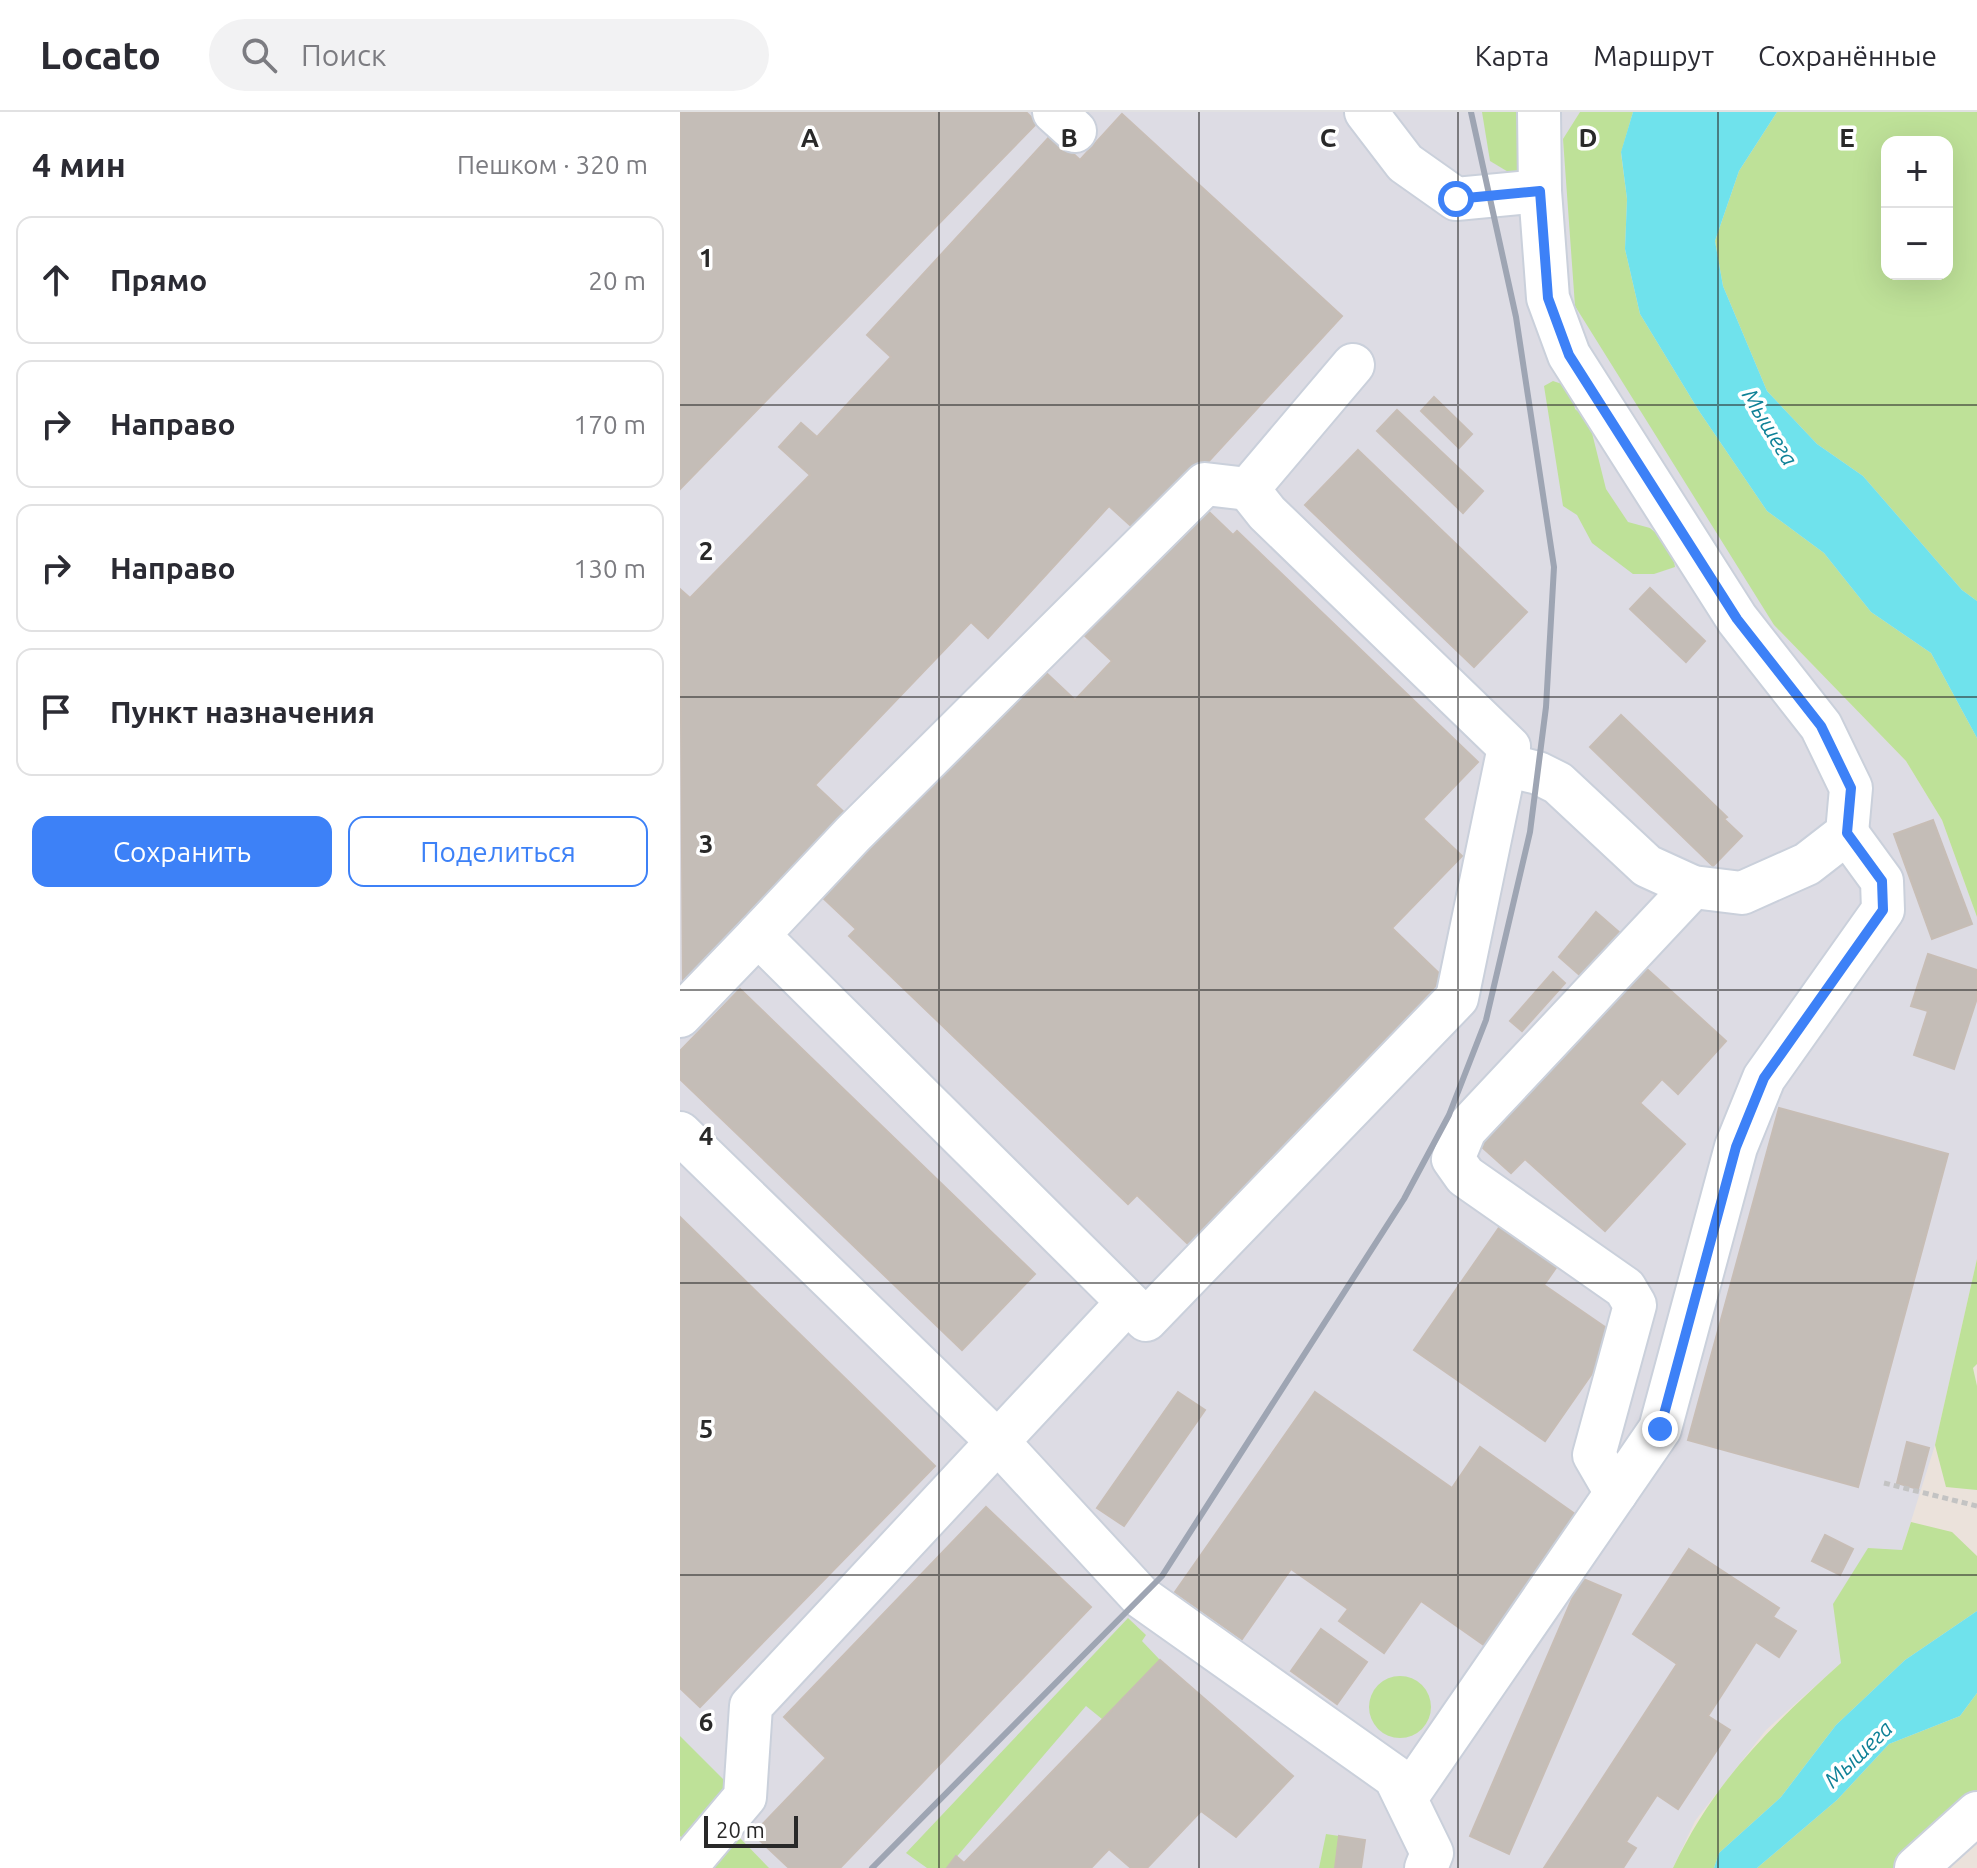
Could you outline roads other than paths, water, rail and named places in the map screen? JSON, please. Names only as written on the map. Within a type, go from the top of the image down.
[{"type":"lane","points":[[1366,112],[1405,163],[1456,199],[1540,191]]},
{"type":"lane","points":[[1406,1798],[1660,1429],[1736,1147],[1764,1078],[1883,910],[1882,881],[1847,833],[1851,788],[1821,726],[1737,619],[1569,355],[1548,298],[1540,191],[1539,112]]},
{"type":"lane","points":[[1248,489],[1353,365]]},
{"type":"lane","points":[[680,1016],[853,834],[1205,484],[1248,489],[1267,513],[1509,747],[1457,998],[1146,1320],[758,935]]},
{"type":"lane","points":[[1506,765],[1538,773],[1558,783],[1647,866],[1693,887],[1742,893],[1807,864],[1847,833]]},
{"type":"lane","points":[[1616,1493],[1594,1455],[1635,1305],[1625,1288],[1465,1176],[1453,1159],[1465,1130],[1693,887]]},
{"type":"lane","points":[[680,1133],[997,1441],[1141,1597],[1395,1777],[1432,1853],[1426,1868]]},
{"type":"lane","points":[[685,1868],[745,1797],[751,1706],[1127,1303]]},
{"type":"lane","points":[[1916,1868],[1977,1813]]},
{"type":"water","name":"Мышега","points":[[1633,112],[1777,112],[1739,171],[1715,241],[1723,286],[1767,391],[1817,444],[1863,476],[1962,590],[1977,601],[1977,738],[1931,653],[1871,612],[1824,553],[1767,511],[1699,411],[1640,314],[1625,249],[1627,199],[1621,152]]},
{"type":"water","name":"Мышега","points":[[1977,1611],[1977,1693],[1960,1716],[1889,1744],[1837,1800],[1757,1868],[1714,1868],[1719,1853],[1781,1797],[1836,1725],[1905,1660]]},
{"type":"railway","points":[[872,1868],[1162,1576],[1404,1199],[1449,1115],[1486,1020],[1530,832],[1546,707],[1554,567],[1516,317],[1471,112]]}]
